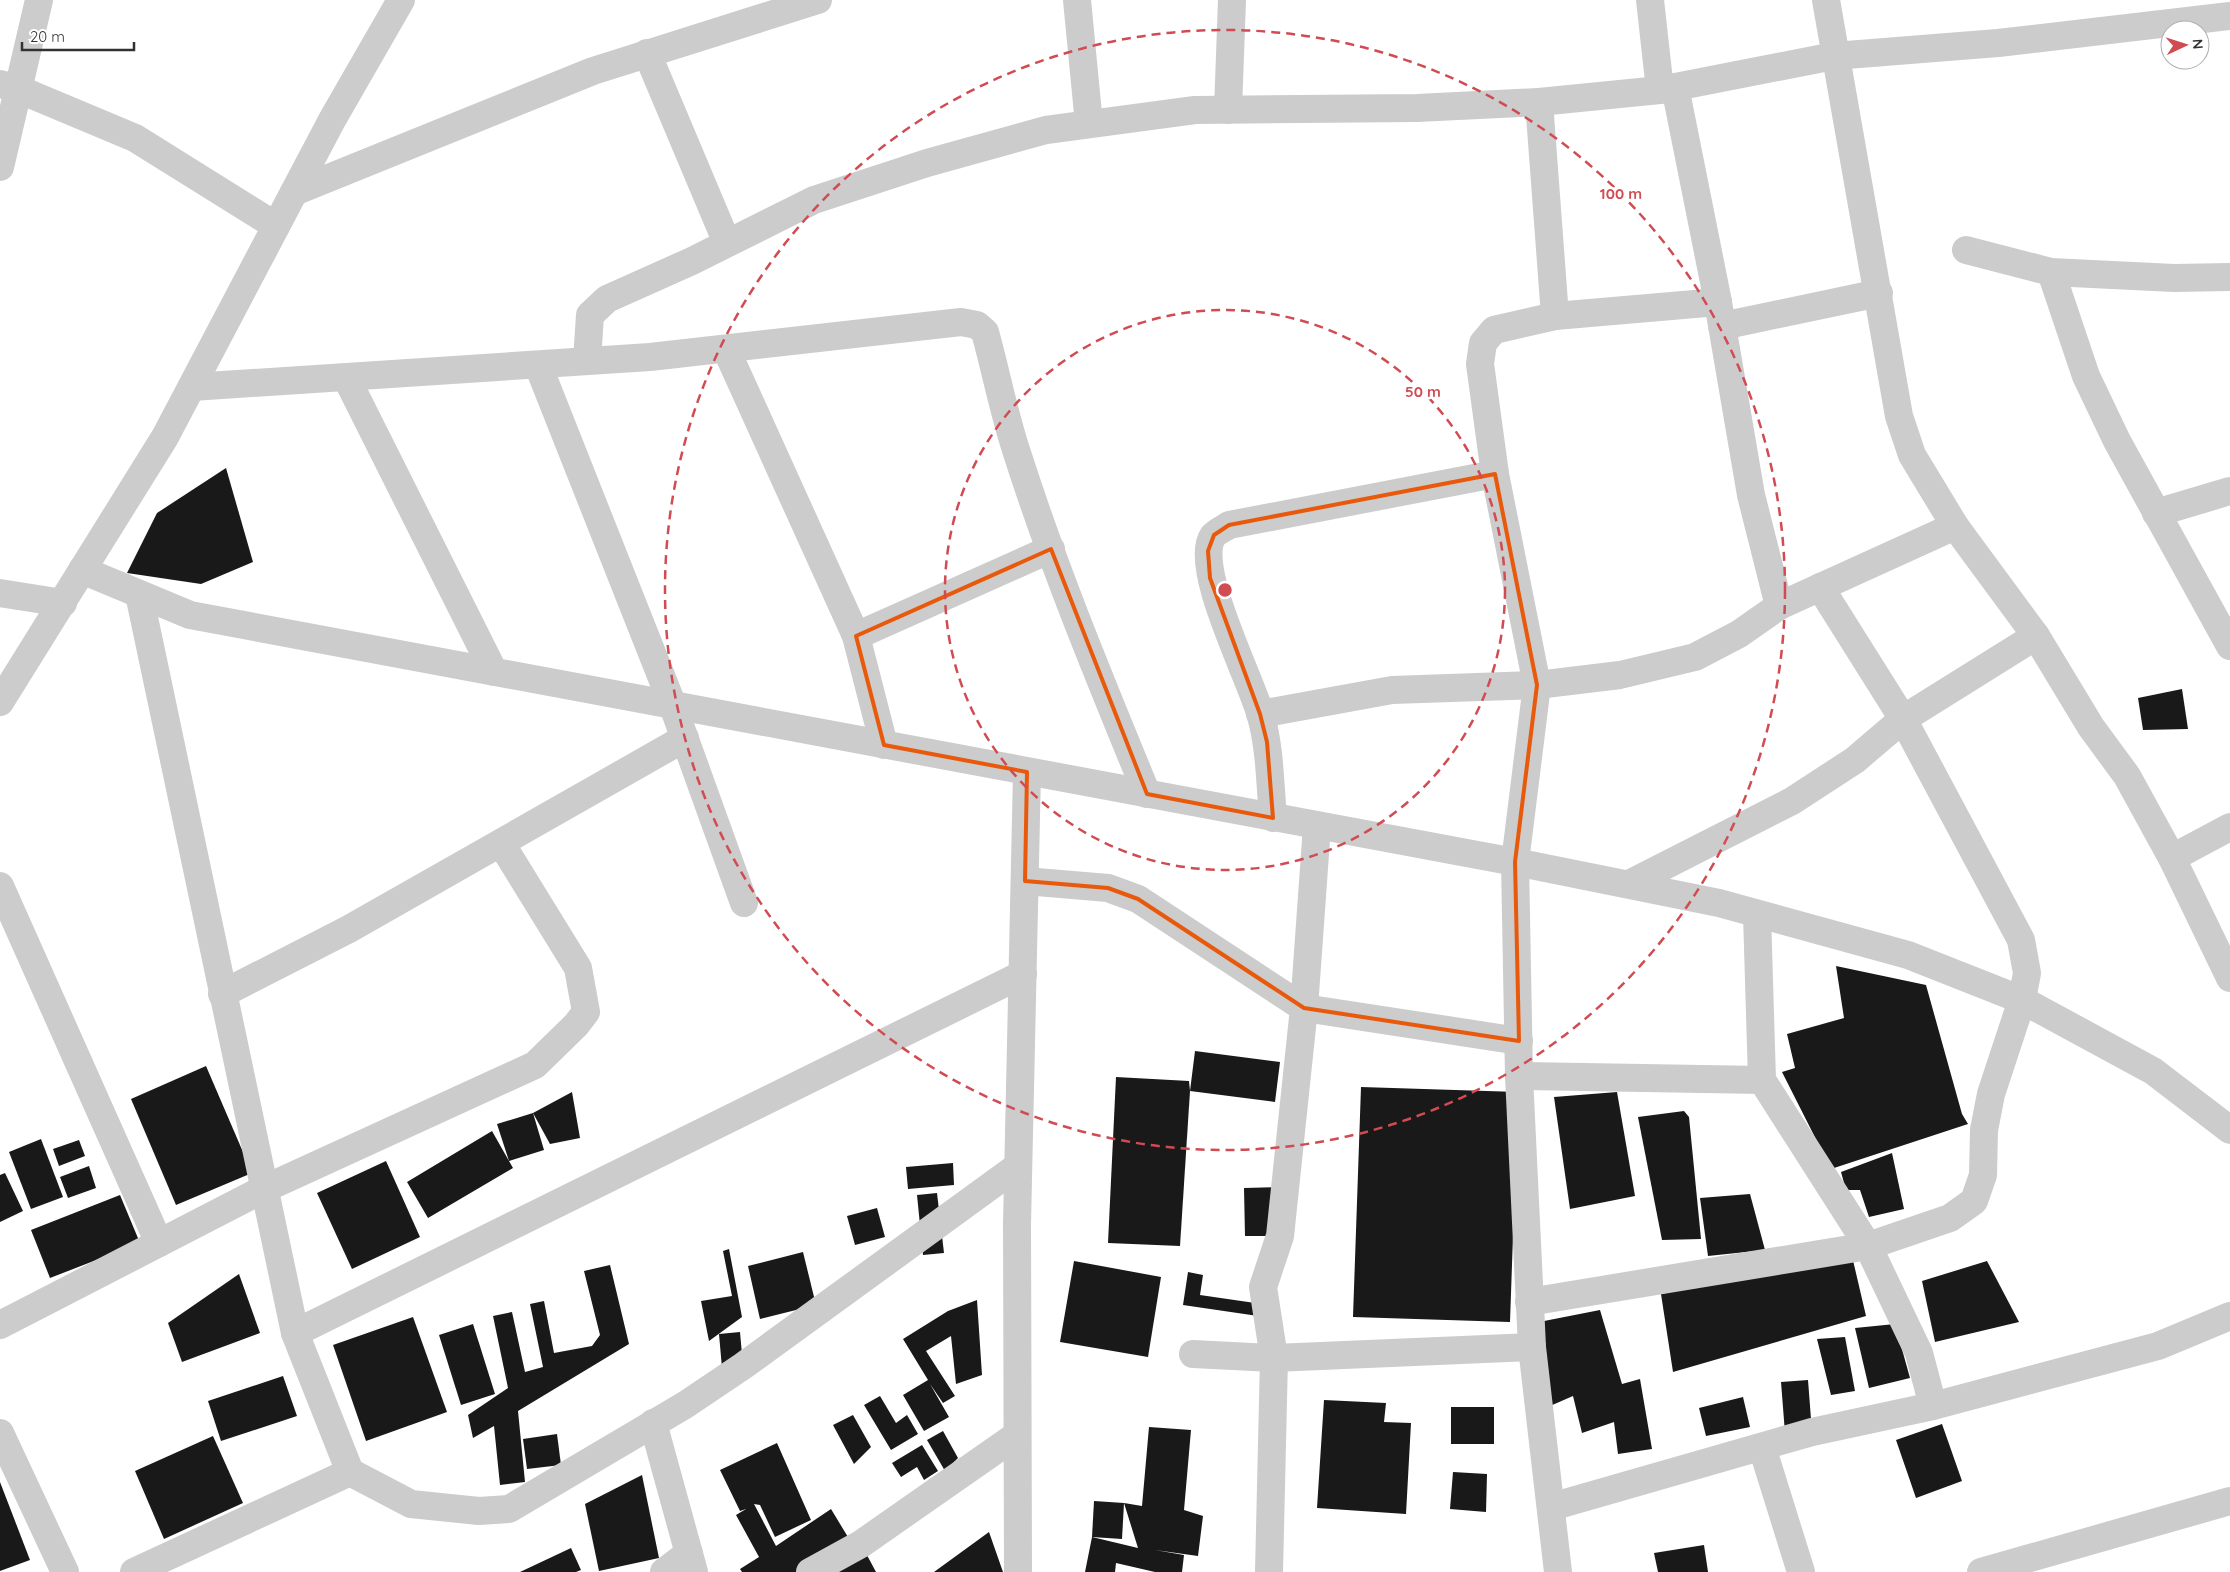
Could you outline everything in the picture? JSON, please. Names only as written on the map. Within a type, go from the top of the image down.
[{"type":"street","points":[[0,167],[9,87],[39,0]]},
{"type":"street","points":[[0,702],[165,437],[332,120],[401,0]]},
{"type":"street","points":[[294,192],[593,70],[818,0]]},
{"type":"street","points":[[1076,0],[1089,124]]},
{"type":"street","points":[[1228,110],[1232,0]]},
{"type":"street","points":[[1650,0],[1667,88],[1720,314],[1751,495],[1779,606]]},
{"type":"street","points":[[1826,0],[1834,56],[1879,293],[1899,416],[1909,447],[1954,526],[2036,636],[2091,727],[2127,776],[2172,858],[2230,978]]},
{"type":"street","points":[[588,361],[590,315],[607,299],[814,200],[927,163],[1036,132],[1195,110],[1417,108],[1539,102],[1667,88],[1834,56],[1998,42],[2185,10],[2230,16]]},
{"type":"street","points":[[647,53],[727,243]]},
{"type":"street","points":[[9,87],[135,138],[276,226]]},
{"type":"street","points":[[1539,102],[1555,316]]},
{"type":"street","points":[[1966,250],[2051,272],[2174,278],[2230,277]]},
{"type":"street","points":[[2051,272],[2086,376],[2117,441],[2230,646]]},
{"type":"street","points":[[1558,1572],[1532,1347],[1519,1076],[1515,862],[1537,686],[1495,474],[1480,364],[1484,343],[1494,330],[1555,316],[1720,314],[1879,293]]},
{"type":"street","points":[[192,387],[650,358],[961,322],[977,325],[985,332],[1017,453],[1051,550],[1082,634],[1147,794]]},
{"type":"street","points":[[726,348],[856,636],[884,745]]},
{"type":"street","points":[[538,365],[673,706],[744,903]]},
{"type":"street","points":[[346,377],[494,672]]},
{"type":"street","points":[[1273,818],[1267,742],[1260,714],[1210,578],[1208,551],[1214,535],[1229,525],[1495,474]]},
{"type":"street","points":[[2156,513],[2230,491]]},
{"type":"street","points":[[1260,714],[1392,690],[1537,686],[1620,675],[1695,657],[1739,634],[1779,606],[1954,526]]},
{"type":"street","points":[[856,636],[1051,550]]},
{"type":"street","points":[[82,570],[190,615],[1515,862],[1719,903],[1908,955],[2022,1000],[2153,1072],[2230,1130]]},
{"type":"street","points":[[1529,1302],[1868,1246],[1950,1218],[1974,1201],[1983,1175],[1984,1130],[1991,1094],[2022,1000],[2027,973],[2021,940],[1903,718],[1820,587]]},
{"type":"street","points":[[0,593],[63,603]]},
{"type":"street","points":[[139,594],[295,1333],[350,1472],[411,1504],[479,1511],[509,1509],[653,1423],[743,1366],[1018,1166]]},
{"type":"street","points":[[1629,884],[1792,802],[1855,760],[1903,718],[2036,636]]},
{"type":"street","points":[[222,994],[349,929],[685,738]]},
{"type":"street","points":[[1018,1572],[1018,1166],[1027,772]]},
{"type":"street","points":[[1281,1572],[1269,1572],[1274,1358],[1263,1286],[1280,1236],[1304,1008],[1317,826]]},
{"type":"street","points":[[2172,858],[2230,827]]},
{"type":"street","points":[[0,1325],[264,1189],[535,1065],[576,1025],[586,1012],[578,968],[501,843]]},
{"type":"street","points":[[1025,881],[1108,888],[1138,899],[1304,1008],[1519,1041]]},
{"type":"street","points":[[0,886],[159,1243]]},
{"type":"street","points":[[1758,914],[1762,1080],[1868,1246],[1919,1353],[1934,1406]]},
{"type":"street","points":[[295,1333],[1023,974]]},
{"type":"street","points":[[1519,1076],[1762,1080]]},
{"type":"street","points":[[1551,1507],[1812,1432],[1934,1406],[2158,1346],[2230,1316]]},
{"type":"street","points":[[1193,1354],[1274,1358],[1532,1347]]},
{"type":"street","points":[[653,1423],[691,1563],[664,1572]]},
{"type":"street","points":[[0,1433],[65,1572]]},
{"type":"street","points":[[810,1572],[861,1544],[1017,1435]]},
{"type":"street","points":[[1762,1447],[1801,1572]]},
{"type":"street","points":[[134,1572],[350,1472]]},
{"type":"street","points":[[1981,1572],[2230,1501]]},
{"type":"highlighted area","points":[[1495,474],[1537,685],[1515,862],[1519,1041],[1304,1008],[1138,899],[1108,888],[1025,881],[1027,772],[884,745],[856,636],[1051,549],[1147,794],[1273,818],[1267,742],[1260,714],[1210,578],[1208,551],[1214,535],[1229,525]]},
{"type":"building","points":[[226,468],[253,562],[201,584],[127,573],[157,513]]},
{"type":"building","points":[[2182,689],[2188,729],[2143,730],[2138,698]]},
{"type":"building","points":[[1836,966],[1926,985],[1962,1114],[1968,1124],[1831,1169],[1782,1072],[1795,1068],[1787,1034],[1844,1018]]},
{"type":"building","points":[[1195,1051],[1280,1062],[1275,1102],[1190,1091]]},
{"type":"building","points":[[206,1066],[252,1173],[176,1205],[131,1099]]},
{"type":"building","points":[[1116,1077],[1189,1081],[1190,1091],[1180,1246],[1108,1243]]},
{"type":"building","points":[[1361,1087],[1518,1092],[1510,1322],[1353,1317]]},
{"type":"building","points":[[572,1092],[580,1138],[550,1144],[533,1113]]},
{"type":"building","points":[[1617,1092],[1635,1196],[1570,1209],[1554,1097]]},
{"type":"building","points":[[1684,1111],[1689,1117],[1701,1239],[1662,1240],[1638,1117]]},
{"type":"building","points":[[533,1113],[544,1150],[509,1161],[497,1124]]},
{"type":"building","points":[[492,1131],[513,1168],[428,1218],[407,1182]]},
{"type":"building","points":[[41,1139],[63,1197],[31,1209],[9,1152]]},
{"type":"building","points":[[79,1140],[85,1156],[59,1166],[53,1149]]},
{"type":"building","points":[[1892,1153],[1904,1209],[1869,1217],[1860,1190],[1846,1190],[1841,1172]]},
{"type":"building","points":[[386,1161],[420,1237],[352,1269],[317,1193]]},
{"type":"building","points":[[953,1163],[954,1185],[908,1189],[906,1167]]},
{"type":"building","points":[[89,1166],[96,1188],[68,1198],[60,1177]]},
{"type":"building","points":[[5,1173],[23,1211],[0,1222],[0,1175]]},
{"type":"building","points":[[1279,1187],[1280,1236],[1245,1236],[1244,1188]]},
{"type":"building","points":[[937,1193],[944,1253],[923,1255],[917,1195]]},
{"type":"building","points":[[1750,1194],[1765,1250],[1708,1256],[1700,1198]]},
{"type":"building","points":[[120,1195],[140,1243],[50,1278],[31,1230]]},
{"type":"building","points":[[877,1208],[885,1237],[855,1245],[847,1216]]},
{"type":"building","points":[[729,1249],[742,1317],[709,1341],[701,1301],[732,1296],[723,1251]]},
{"type":"building","points":[[803,1252],[816,1305],[760,1319],[748,1266]]},
{"type":"building","points":[[1852,1256],[1866,1316],[1673,1372],[1661,1294]]},
{"type":"building","points":[[1074,1261],[1161,1277],[1148,1357],[1060,1342]]},
{"type":"building","points":[[1987,1261],[2019,1322],[1935,1342],[1922,1281]]},
{"type":"building","points":[[610,1265],[629,1344],[518,1411],[525,1482],[500,1485],[494,1426],[473,1438],[468,1415],[508,1388],[493,1316],[512,1312],[525,1372],[543,1367],[530,1304],[544,1301],[554,1353],[592,1346],[600,1335],[584,1271]]},
{"type":"building","points":[[1188,1272],[1203,1275],[1200,1295],[1255,1303],[1258,1316],[1183,1305]]},
{"type":"building","points":[[239,1274],[260,1333],[182,1362],[168,1323]]},
{"type":"building","points":[[977,1300],[982,1375],[956,1384],[951,1336],[926,1351],[955,1396],[943,1403],[930,1384],[949,1417],[924,1431],[903,1395],[928,1380],[903,1339],[948,1311]]},
{"type":"building","points":[[1600,1310],[1622,1384],[1640,1379],[1652,1449],[1618,1454],[1614,1422],[1582,1433],[1573,1396],[1550,1406],[1539,1322]]},
{"type":"building","points":[[413,1317],[447,1412],[366,1441],[333,1345]]},
{"type":"building","points":[[473,1324],[495,1394],[461,1405],[439,1335]]},
{"type":"building","points":[[1895,1324],[1910,1378],[1869,1388],[1855,1328]]},
{"type":"building","points":[[740,1332],[743,1366],[722,1368],[719,1334]]},
{"type":"building","points":[[1845,1337],[1855,1391],[1831,1395],[1817,1339]]},
{"type":"building","points":[[283,1376],[297,1416],[221,1441],[208,1401]]},
{"type":"building","points":[[1808,1380],[1812,1432],[1785,1433],[1781,1382]]},
{"type":"building","points":[[880,1396],[896,1423],[907,1415],[918,1434],[891,1450],[864,1405]]},
{"type":"building","points":[[1743,1397],[1750,1427],[1706,1436],[1699,1408]]},
{"type":"building","points":[[1324,1400],[1386,1403],[1384,1422],[1411,1423],[1406,1514],[1317,1508]]},
{"type":"building","points":[[1451,1407],[1494,1407],[1494,1444],[1451,1444]]},
{"type":"building","points":[[853,1415],[871,1447],[854,1464],[833,1425]]},
{"type":"building","points":[[1942,1424],[1962,1481],[1916,1498],[1896,1440]]},
{"type":"building","points":[[1149,1427],[1191,1430],[1184,1510],[1203,1516],[1198,1556],[1155,1550],[1184,1555],[1182,1572],[1155,1572],[1116,1563],[1115,1572],[1085,1572],[1092,1537],[1138,1548],[1124,1503],[1142,1506]]},
{"type":"building","points":[[943,1431],[958,1458],[945,1471],[927,1440]]},
{"type":"building","points":[[557,1434],[561,1465],[527,1469],[523,1439]]},
{"type":"building","points":[[213,1436],[243,1503],[164,1539],[135,1471]]},
{"type":"building","points":[[777,1443],[811,1520],[775,1537],[760,1505],[754,1504],[776,1546],[831,1509],[854,1547],[861,1544],[876,1572],[742,1572],[740,1569],[759,1557],[736,1515],[746,1509],[740,1511],[720,1470]]},
{"type":"building","points":[[922,1445],[938,1471],[924,1480],[917,1467],[901,1477],[892,1463]]},
{"type":"building","points":[[1453,1472],[1487,1474],[1486,1512],[1450,1509]]},
{"type":"building","points":[[642,1475],[659,1558],[599,1571],[585,1504]]},
{"type":"building","points":[[0,1482],[30,1560],[0,1571]]},
{"type":"building","points":[[1094,1501],[1124,1503],[1122,1539],[1092,1537]]},
{"type":"building","points":[[989,1532],[1003,1572],[934,1572]]},
{"type":"building","points":[[1704,1545],[1708,1572],[1658,1572],[1654,1553]]},
{"type":"building","points":[[571,1548],[581,1570],[576,1572],[520,1572]]}]
